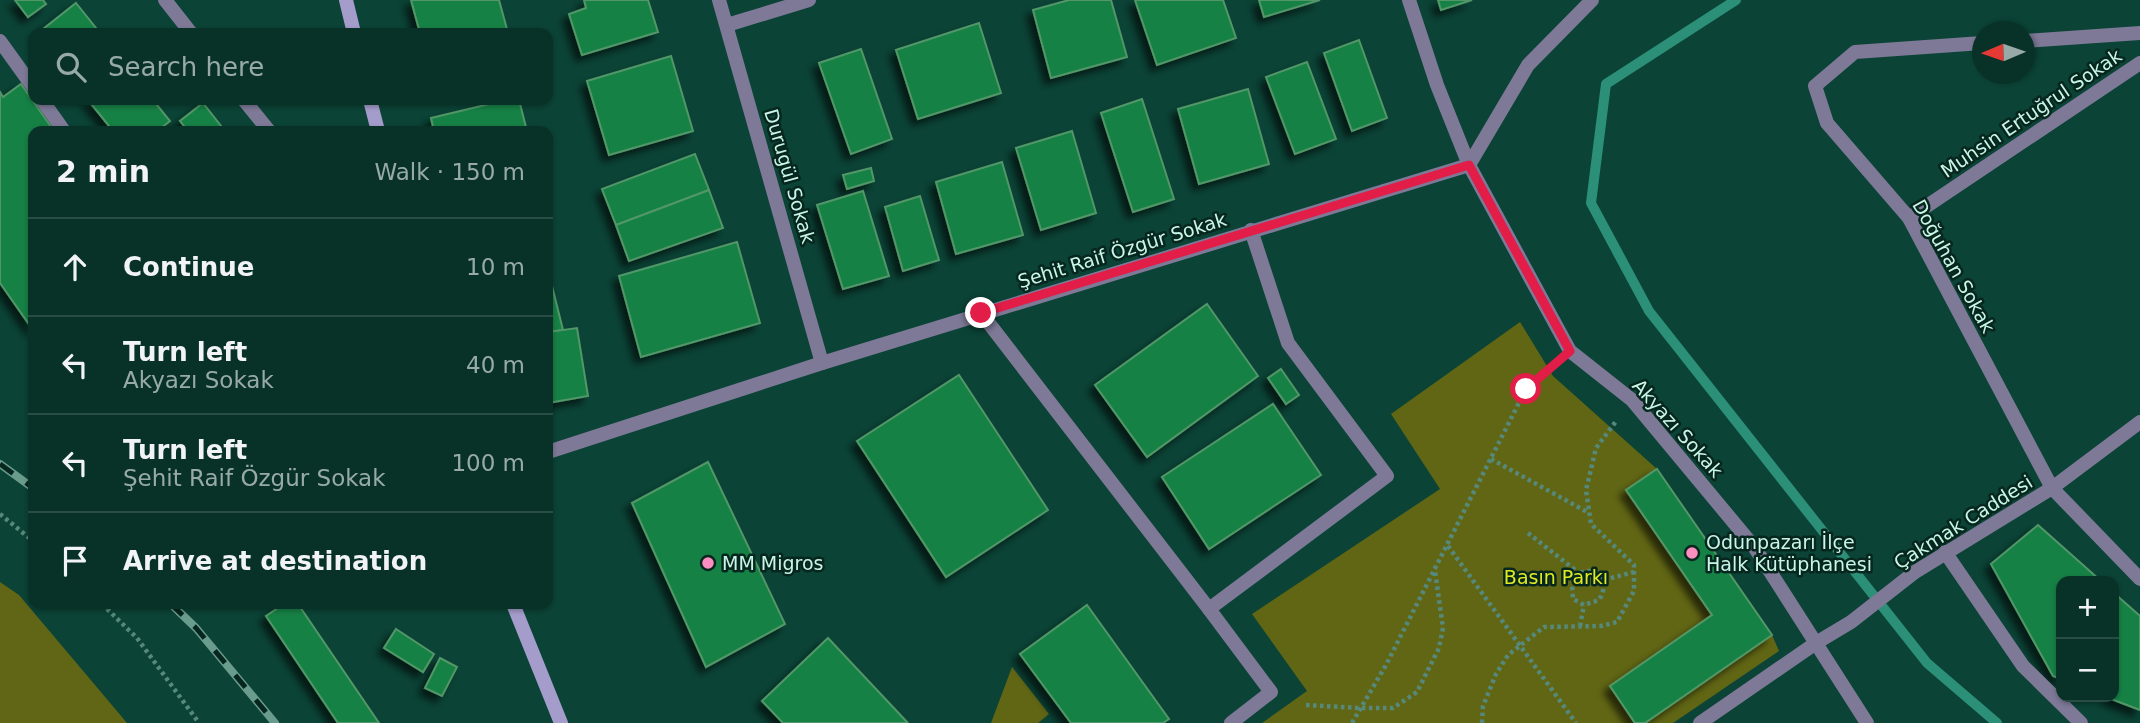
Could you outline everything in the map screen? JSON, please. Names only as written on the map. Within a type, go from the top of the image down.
[{"type":"main road","points":[[346,0],[353,28]]},
{"type":"main road","points":[[371,105],[377,126]]},
{"type":"main road","points":[[515,609],[561,723]]},
{"type":"street","points":[[165,0],[187,28]]},
{"type":"street","name":"Durugül Sokak","points":[[719,0],[822,363]]},
{"type":"street","points":[[727,25],[809,0]]},
{"type":"street","name":"Akyazı Sokak","points":[[1409,0],[1437,85],[1469,165],[1570,351],[1632,400],[1755,548],[1867,723]]},
{"type":"street","points":[[1469,165],[1528,65],[1592,0]]},
{"type":"street","points":[[2035,40],[2140,33]]},
{"type":"street","points":[[0,41],[28,80]]},
{"type":"street","name":"Doğuhan Sokak","points":[[1972,44],[1855,52],[1815,86],[1827,123],[1909,218],[2052,488],[2140,579]]},
{"type":"street","name":"Muhsin Ertuğrul Sokak","points":[[1909,218],[2140,63]]},
{"type":"street","points":[[46,105],[60,126]]},
{"type":"street","points":[[248,105],[265,126]]},
{"type":"street","name":"Şehit Raif Özgür Sokak","points":[[553,450],[981,313],[1469,165]]},
{"type":"street","points":[[1209,609],[1387,476],[1288,343],[1251,230]]},
{"type":"street","points":[[981,313],[1271,692],[1231,723]]},
{"type":"street","name":"Çakmak Caddesi","points":[[1700,723],[1851,622],[1915,572],[2052,488],[2140,422]]},
{"type":"street","points":[[1945,552],[2023,666],[2081,723]]},
{"type":"path","points":[[1352,723],[1386,665],[1448,546],[1526,389],[1570,351]]},
{"type":"path","points":[[1482,723],[1483,706],[1496,674],[1508,655],[1544,628],[1617,622],[1634,591],[1634,565],[1591,524],[1586,490],[1596,448],[1632,400]]},
{"type":"path","points":[[1491,459],[1589,514]]},
{"type":"path","points":[[0,514],[28,537]]},
{"type":"path","points":[[1528,533],[1579,573]]},
{"type":"path","points":[[1448,546],[1576,723]]},
{"type":"path","points":[[1306,705],[1393,708],[1417,692],[1439,648],[1443,628],[1435,570]]},
{"type":"path","points":[[1604,580],[1634,572]]},
{"type":"path","points":[[1579,573],[1599,573],[1604,580],[1604,593],[1599,600],[1584,605],[1573,598],[1572,584],[1579,573]]},
{"type":"path","points":[[1580,626],[1584,605]]},
{"type":"path","points":[[107,609],[137,638],[199,723]]},
{"type":"green space","name":"Basın Parkı","points":[[1520,322],[1553,376],[1657,469],[1772,635],[1779,651],[1673,723],[1262,723],[1307,691],[1252,614],[1440,489],[1391,414]]},
{"type":"green space","points":[[0,582],[19,595],[28,609],[31,609],[127,723],[0,723]]},
{"type":"green space","points":[[1012,667],[1049,714],[1038,723],[991,723]]},
{"type":"building","points":[[15,0],[43,0],[46,4],[28,17]]},
{"type":"building","points":[[411,0],[499,0],[507,28],[419,28]]},
{"type":"building","points":[[584,0],[648,0],[658,32],[582,55],[569,14],[586,8]]},
{"type":"building","points":[[1069,0],[1111,0],[1127,57],[1051,78],[1033,10]]},
{"type":"building","points":[[1135,0],[1223,0],[1236,38],[1157,65]]},
{"type":"building","points":[[1259,0],[1320,0],[1264,17]]},
{"type":"building","points":[[1438,0],[1472,0],[1441,10]]},
{"type":"building","points":[[76,3],[96,28],[44,28]]},
{"type":"building","points":[[979,23],[1001,93],[918,119],[896,50]]},
{"type":"building","points":[[1359,40],[1387,118],[1352,131],[1324,53]]},
{"type":"building","points":[[861,49],[892,139],[851,154],[819,63]]},
{"type":"building","points":[[671,56],[693,131],[609,155],[587,81]]},
{"type":"building","points":[[1307,62],[1336,139],[1295,154],[1266,77]]},
{"type":"building","points":[[21,84],[28,94],[28,105],[36,105],[50,126],[28,126],[28,323],[0,283],[0,92],[3,97]]},
{"type":"building","points":[[1248,89],[1269,164],[1199,184],[1178,109]]},
{"type":"building","points":[[1142,99],[1174,199],[1133,212],[1101,113]]},
{"type":"building","points":[[92,105],[157,105],[170,121],[164,126],[109,126]]},
{"type":"building","points":[[200,105],[205,105],[221,126],[184,126],[180,121]]},
{"type":"building","points":[[485,105],[520,105],[526,126],[433,126],[431,118]]},
{"type":"building","points":[[1072,131],[1096,213],[1041,230],[1016,148]]},
{"type":"building","points":[[695,154],[709,190],[616,225],[602,189]]},
{"type":"building","points":[[1002,162],[1023,235],[956,254],[936,182]]},
{"type":"building","points":[[871,168],[874,181],[847,189],[843,175]]},
{"type":"building","points":[[709,190],[723,228],[629,261],[616,225]]},
{"type":"building","points":[[863,191],[889,276],[843,289],[817,205]]},
{"type":"building","points":[[920,196],[939,260],[903,271],[885,207]]},
{"type":"building","points":[[737,242],[760,323],[641,357],[619,276]]},
{"type":"building","points":[[553,290],[563,330],[553,331]]},
{"type":"building","points":[[1207,304],[1258,376],[1147,457],[1095,385]]},
{"type":"building","points":[[577,328],[588,396],[553,402],[553,331]]},
{"type":"building","points":[[1281,369],[1299,395],[1286,404],[1268,378]]},
{"type":"building","points":[[959,375],[1048,510],[946,577],[857,441]]},
{"type":"building","points":[[1273,404],[1321,475],[1209,549],[1162,477]]},
{"type":"building","name":"MM Migros","points":[[708,462],[785,624],[706,667],[632,503]]},
{"type":"building","name":"Odunpazarı İlçe Halk Kütüphanesi","points":[[1657,469],[1772,635],[1645,723],[1635,723],[1610,686],[1712,615],[1626,490]]},
{"type":"building","points":[[2038,525],[2095,576],[2056,576],[2056,677],[2053,676],[1991,564]]},
{"type":"building","points":[[2119,597],[2140,616],[2140,710],[2119,702]]},
{"type":"building","points":[[1087,605],[1169,719],[1163,723],[1071,723],[1020,654]]},
{"type":"building","points":[[276,609],[301,609],[379,723],[338,723],[266,616]]},
{"type":"building","points":[[396,629],[434,654],[423,672],[384,648]]},
{"type":"building","points":[[828,638],[908,723],[783,723],[762,701]]},
{"type":"building","points":[[440,658],[457,667],[442,696],[425,688]]},
{"type":"waterway","points":[[1736,0],[1606,84],[1591,203],[1649,311],[1927,663],[1997,723]]},
{"type":"railway","points":[[0,464],[28,484]]},
{"type":"railway","points":[[176,609],[196,628],[275,723]]},
{"type":"place","name":"Odunpazarı İlçe Halk Kütüphanesi","points":[[1692,553]]},
{"type":"place","name":"MM Migros","points":[[708,563]]},
{"type":"route","points":[[981,313],[1469,165],[1570,351],[1526,389]]}]
